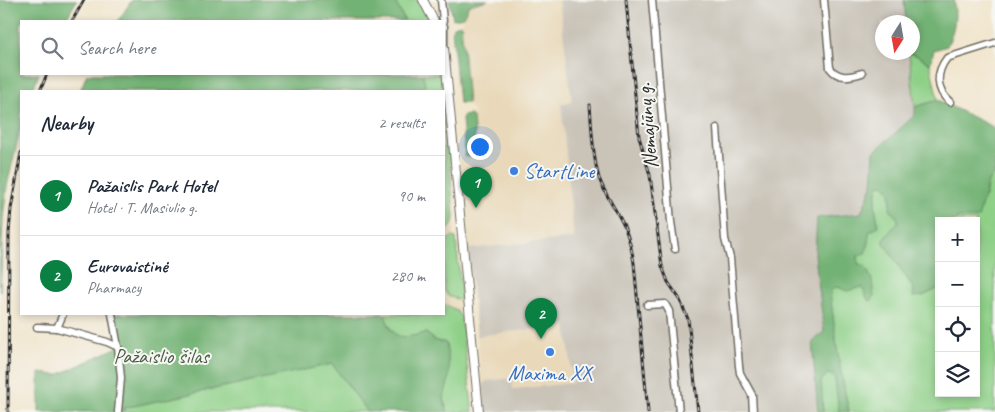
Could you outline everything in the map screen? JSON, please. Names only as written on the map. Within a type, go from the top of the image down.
[{"type":"main road","points":[[423,0],[433,20]]},
{"type":"main road","points":[[445,59],[479,412]]},
{"type":"street","points":[[441,0],[443,20]]},
{"type":"street","name":"Nemajūnų g.","points":[[652,0],[675,249]]},
{"type":"street","points":[[824,0],[830,68],[839,76],[854,76],[862,73]]},
{"type":"street","points":[[950,102],[944,97],[938,80],[939,72],[947,58],[995,43]]},
{"type":"street","points":[[717,128],[723,210],[730,258],[739,366],[740,373],[752,395],[754,412]]},
{"type":"street","points":[[647,305],[665,304],[669,311],[679,412]]},
{"type":"street","points":[[57,328],[63,315]]},
{"type":"street","points":[[112,315],[121,378],[118,412]]},
{"type":"street","points":[[37,327],[57,328],[107,342],[118,347]]},
{"type":"shaded area","points":[[488,0],[559,0],[572,102],[561,104],[574,238],[468,249],[459,157],[476,156],[473,111],[468,103],[461,24],[469,5]]},
{"type":"shaded area","points":[[559,0],[904,0],[905,15],[875,15],[875,60],[910,60],[915,114],[874,152],[872,186],[861,213],[818,218],[815,254],[824,332],[812,341],[818,412],[484,412],[483,385],[486,381],[512,378],[513,389],[573,383],[566,325],[477,336],[468,249],[574,238],[561,104],[572,102]]},
{"type":"shaded area","points":[[453,224],[462,298],[459,312],[445,305],[445,231]]},
{"type":"shaded area","points":[[566,325],[573,383],[513,389],[511,378],[483,385],[482,388],[477,336]]},
{"type":"green space","points":[[0,0],[77,0],[66,20],[20,20],[20,75],[39,75],[32,90],[20,90],[20,130],[7,186],[3,218],[0,292]]},
{"type":"green space","points":[[132,0],[394,0],[404,20],[119,20]]},
{"type":"green space","points":[[394,0],[419,0],[429,20],[404,20]]},
{"type":"green space","points":[[449,0],[488,0],[469,5],[463,17],[453,19]]},
{"type":"green space","points":[[904,0],[954,0],[954,23],[950,40],[947,46],[934,50],[930,64],[920,57],[920,15],[905,15]]},
{"type":"green space","points":[[461,24],[468,103],[459,103],[452,30],[453,26]]},
{"type":"green space","points":[[920,57],[930,64],[938,100],[915,107],[910,60],[920,60]]},
{"type":"green space","points":[[87,75],[423,75],[426,90],[80,90]]},
{"type":"green space","points":[[423,75],[442,75],[444,90],[426,90]]},
{"type":"green space","points":[[938,100],[995,128],[995,171],[988,182],[978,217],[935,217],[935,290],[923,296],[913,297],[914,289],[884,243],[884,238],[898,222],[898,219],[890,209],[891,198],[889,190],[884,184],[878,185],[875,206],[878,226],[869,232],[868,246],[865,253],[858,256],[858,264],[865,266],[872,280],[874,297],[871,301],[868,300],[862,287],[847,291],[838,287],[833,288],[830,293],[839,362],[849,412],[839,412],[835,379],[832,375],[828,374],[821,381],[823,412],[818,412],[812,341],[824,332],[815,254],[817,218],[861,213],[872,186],[874,152],[915,115],[915,107]]},
{"type":"green space","points":[[445,104],[454,217],[453,223],[445,231]]},
{"type":"green space","points":[[470,115],[473,117],[476,156],[465,156],[462,119],[463,116]]},
{"type":"green space","points":[[995,171],[995,412],[849,412],[839,362],[830,293],[833,288],[838,287],[847,291],[862,287],[858,256],[868,246],[869,232],[875,229],[878,222],[875,206],[878,184],[884,184],[889,190],[891,198],[890,209],[898,219],[898,222],[884,238],[884,243],[914,289],[923,296],[935,290],[935,397],[980,397],[980,217],[958,217],[985,197],[988,182]]},
{"type":"green space","points":[[452,237],[456,238],[462,298],[459,300],[448,296],[445,292],[445,241]]},
{"type":"green space","points":[[445,304],[456,310],[461,317],[473,412],[448,412],[445,405],[448,365],[444,342],[436,341],[426,333],[401,337],[393,331],[385,315],[445,315]]},
{"type":"green space","name":"Pažaislio šilas","points":[[112,315],[385,315],[391,329],[399,336],[404,337],[426,333],[436,341],[446,343],[449,372],[444,402],[448,412],[368,412],[332,364],[124,408],[123,412],[39,412],[39,373],[58,375],[118,347]]},
{"type":"green space","points":[[332,364],[368,412],[124,412],[124,408]]},
{"type":"green space","points":[[828,374],[832,375],[835,379],[839,412],[823,412],[821,381]]},
{"type":"railway","points":[[73,20],[84,0]]},
{"type":"railway","points":[[626,0],[639,137],[650,175],[662,266],[668,282],[679,298],[688,319],[698,412]]},
{"type":"railway","points":[[40,90],[47,75]]},
{"type":"railway","points":[[590,105],[594,151],[599,178],[624,226],[633,258],[648,412]]},
{"type":"railway","points":[[8,412],[9,233],[11,209],[20,159]]},
{"type":"place","name":"StartLine","points":[[514,171]]},
{"type":"place","name":"Pažaislis Park Hotel","points":[[476,208]]},
{"type":"place","name":"Eurovaistinė","points":[[541,339]]},
{"type":"place","name":"Maxima XX","points":[[550,352]]}]
